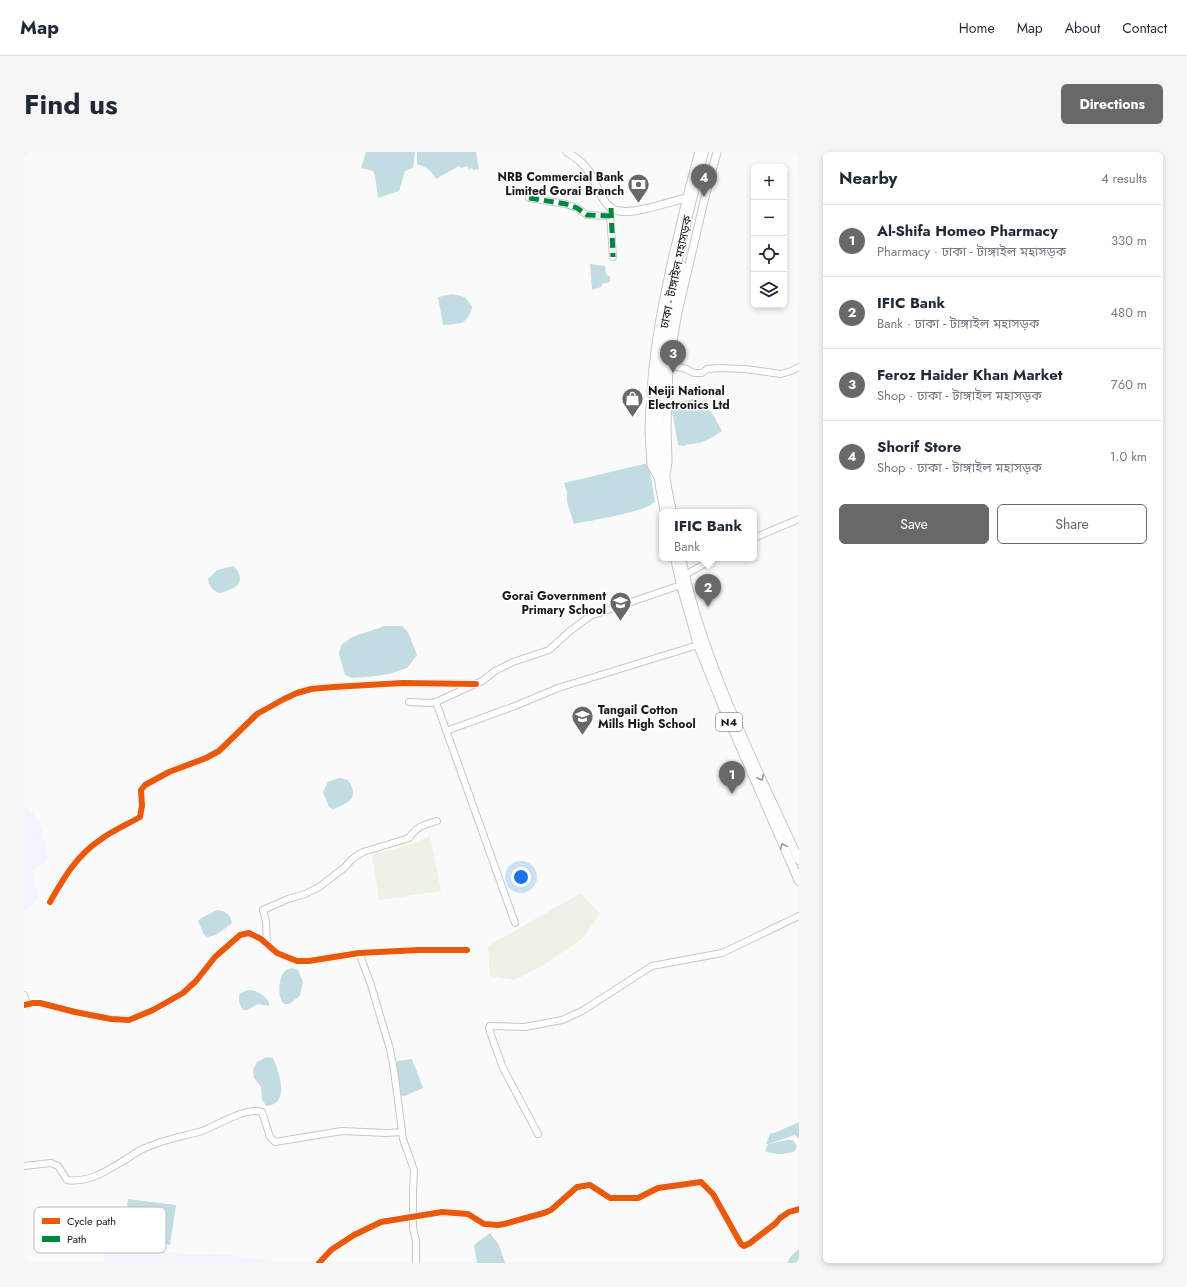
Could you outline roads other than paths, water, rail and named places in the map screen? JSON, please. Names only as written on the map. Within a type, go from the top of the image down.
[{"type":"highway","name":"ঢাকা - টাঙ্গাইল মহাসড়ক","points":[[671,509],[655,448],[654,411],[659,356],[665,315],[704,152]]},
{"type":"highway","name":"ঢাকা - টাঙ্গাইল মহাসড়ক","points":[[665,509],[662,479],[660,412],[664,364],[671,316],[710,152]]},
{"type":"highway","name":"N4","points":[[676,561],[681,586],[698,645],[722,707],[778,825],[799,860]]},
{"type":"highway","name":"N4","points":[[682,561],[693,609],[718,682],[778,825],[799,881]]},
{"type":"main road","points":[[567,152],[574,156],[588,170],[610,208],[619,212],[636,210],[686,198]]},
{"type":"main road","points":[[662,479],[651,465],[649,429],[653,363],[661,310],[686,198],[699,152]]},
{"type":"main road","points":[[662,479],[668,462],[667,428],[669,365],[678,312],[717,152]]},
{"type":"street","points":[[528,198],[566,204],[577,208],[588,215],[610,216]]},
{"type":"street","points":[[610,208],[613,257]]},
{"type":"street","points":[[669,365],[686,369],[694,373],[702,373],[707,370],[719,368],[745,369],[781,374],[799,367]]},
{"type":"street","points":[[757,537],[799,519]]},
{"type":"street","points":[[685,575],[709,561]]},
{"type":"street","points":[[409,702],[436,702],[482,681],[495,671],[513,662],[549,650],[570,631],[590,616],[681,586]]},
{"type":"street","points":[[446,731],[515,706],[558,688],[698,645]]},
{"type":"street","points":[[50,902],[61,881],[79,858],[99,840],[140,817],[142,806],[141,790],[145,785],[169,772],[200,761],[219,751],[257,714],[284,699],[311,689],[333,687],[403,683],[476,684]]},
{"type":"street","points":[[436,702],[515,923]]},
{"type":"street","points":[[267,944],[266,921],[263,910],[319,887],[344,868],[352,859],[363,852],[409,838],[421,826],[437,821]]},
{"type":"street","points":[[538,1134],[503,1068],[490,1032],[490,1026],[525,1027],[562,1020],[582,1011],[652,966],[722,954],[799,916]]},
{"type":"street","points":[[24,995],[26,1004],[40,1003],[111,1019],[129,1020],[153,1010],[184,993],[196,981],[214,957],[240,935],[249,934],[261,938],[277,953],[296,961],[309,962],[359,953],[419,950],[467,950]]},
{"type":"street","points":[[359,953],[372,985],[390,1049],[403,1138],[414,1170],[413,1217],[416,1263]]},
{"type":"street","points":[[24,1166],[52,1162],[58,1166],[66,1180],[81,1181],[97,1177],[140,1150],[166,1140],[204,1130],[239,1115],[259,1111],[262,1112],[270,1137],[275,1142],[342,1131],[387,1134],[402,1132]]},
{"type":"street","points":[[319,1263],[331,1250],[354,1235],[381,1222],[442,1212],[460,1212],[468,1214],[484,1224],[498,1225],[551,1210],[577,1187],[590,1185],[610,1198],[638,1198],[658,1188],[701,1182],[713,1194],[741,1244],[744,1246],[776,1223],[780,1218],[799,1209]]},
{"type":"water","points":[[366,152],[415,152],[413,168],[405,171],[399,191],[378,198],[373,171],[361,168]]},
{"type":"water","points":[[417,152],[476,152],[479,169],[473,170],[472,168],[468,169],[467,166],[461,168],[459,166],[436,179],[428,169],[417,164]]},
{"type":"water","points":[[590,264],[605,266],[606,274],[610,277],[610,282],[602,284],[601,287],[592,290]]},
{"type":"water","points":[[452,294],[465,297],[472,307],[468,317],[462,322],[458,324],[443,325],[438,297]]},
{"type":"water","points":[[693,399],[699,401],[707,407],[722,431],[699,443],[683,446],[678,445],[672,411],[673,404]]},
{"type":"water","points":[[644,464],[649,465],[655,502],[649,506],[628,513],[574,524],[567,502],[567,492],[564,483]]},
{"type":"water","points":[[233,566],[239,574],[240,581],[231,589],[222,593],[216,592],[210,586],[208,579],[217,570]]},
{"type":"water","points":[[385,626],[402,626],[408,632],[417,655],[407,668],[389,674],[368,677],[352,678],[345,675],[339,654],[341,645],[352,637]]},
{"type":"water","points":[[339,778],[348,780],[353,791],[353,796],[348,802],[333,809],[329,807],[323,792],[328,782]]},
{"type":"water","points":[[217,910],[223,911],[227,914],[232,923],[216,935],[208,937],[204,935],[198,921]]},
{"type":"water","points":[[292,968],[298,970],[303,982],[300,996],[289,1004],[284,1004],[279,992],[281,977],[286,970]]},
{"type":"water","points":[[248,990],[255,991],[262,995],[269,1002],[269,1006],[258,1004],[247,1010],[243,1010],[239,1002],[239,995],[240,993]]},
{"type":"water","points":[[266,1057],[273,1058],[280,1079],[281,1094],[274,1104],[266,1106],[262,1099],[261,1087],[254,1078],[253,1069],[257,1062]]},
{"type":"water","points":[[412,1059],[423,1088],[405,1096],[399,1095],[394,1065],[398,1061]]},
{"type":"water","points":[[799,1122],[799,1139],[795,1135],[769,1144],[793,1140],[797,1146],[795,1151],[780,1154],[765,1151],[770,1134]]},
{"type":"water","points":[[128,1199],[176,1205],[170,1245],[166,1244],[166,1207],[127,1207]]},
{"type":"water","points":[[490,1233],[499,1245],[505,1263],[477,1263],[474,1245]]},
{"type":"water","points":[[799,1249],[799,1263],[787,1263],[791,1256]]},
{"type":"place","name":"Shorif Store","points":[[704,197]]},
{"type":"place","name":"NRB Commercial Bank Limited Gorai Branch","points":[[639,204]]},
{"type":"place","name":"Feroz Haider Khan Market","points":[[673,373]]},
{"type":"place","name":"Neiji National Electronics Ltd","points":[[632,418]]},
{"type":"place","name":"IFIC Bank","points":[[708,607]]},
{"type":"place","name":"Gorai Government Primary School","points":[[621,622]]},
{"type":"place","name":"Tangail Cotton Mills High School","points":[[582,736]]},
{"type":"place","name":"Al-Shifa Homeo Pharmacy","points":[[732,794]]}]
